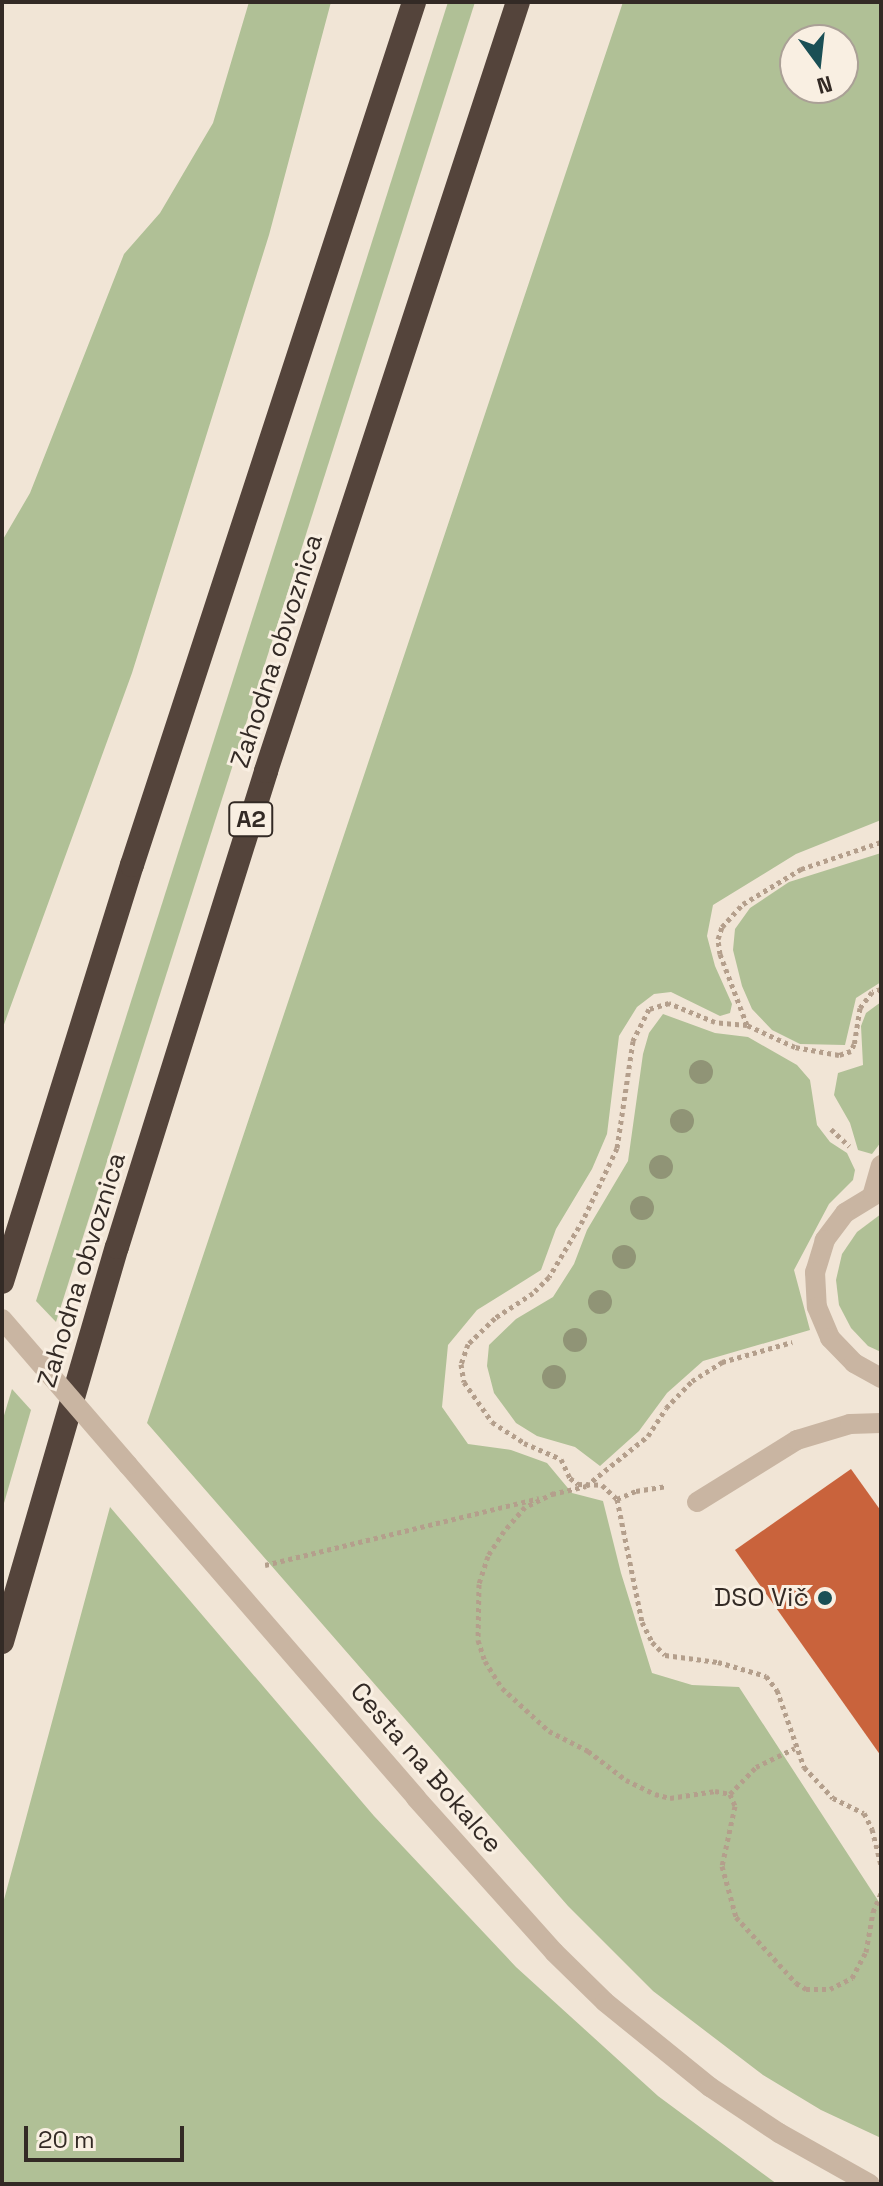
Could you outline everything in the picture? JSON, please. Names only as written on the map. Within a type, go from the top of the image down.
[{"type":"highway","points":[[2,1282],[132,865],[414,2]]},
{"type":"highway","name":"Zahodna obvoznica","points":[[2,1642],[117,1247],[233,875],[518,2]]},
{"type":"street","points":[[881,1165],[877,1192],[845,1213],[825,1240],[815,1272],[817,1307],[828,1332],[854,1363],[881,1378]]},
{"type":"street","name":"Cesta na Bokalce","points":[[2,1319],[416,1798],[554,1952],[605,2002],[710,2087],[779,2133],[870,2184]]},
{"type":"street","points":[[697,1502],[797,1440],[850,1424],[881,1423]]},
{"type":"path","points":[[747,1025],[720,954],[718,939],[722,927],[743,904],[801,869],[881,842]]},
{"type":"path","points":[[586,1486],[570,1478],[561,1459],[524,1443],[492,1422],[464,1382],[461,1364],[468,1344],[495,1318],[533,1293],[549,1277],[583,1220],[617,1148],[633,1041],[649,1009],[669,1003],[715,1022],[747,1025],[795,1047],[846,1055],[854,1044],[860,1008],[872,992],[881,989]]},
{"type":"path","points":[[586,1486],[648,1436],[666,1408],[702,1374],[722,1362],[828,1332]]},
{"type":"path","points":[[223,1575],[499,1510],[554,1493],[602,1485],[617,1499],[642,1622],[652,1642],[665,1655],[718,1662],[766,1676],[777,1690],[795,1748],[819,1786],[833,1798],[864,1813],[872,1829],[881,1866]]},
{"type":"path","points":[[554,1493],[525,1507],[488,1556],[476,1612],[478,1640],[485,1661],[502,1688],[524,1711],[549,1731],[588,1751],[626,1780],[670,1798],[715,1791],[730,1794]]},
{"type":"path","points":[[730,1794],[756,1767],[795,1748]]},
{"type":"path","points":[[730,1794],[735,1806],[722,1866],[736,1917],[796,1983],[818,1991],[842,1985],[852,1978],[866,1952],[873,1912],[881,1893]]},
{"type":"green space","points":[[249,2],[331,2],[269,235],[132,673],[2,1030],[2,541],[30,493],[124,254],[160,213],[213,123]]},
{"type":"green space","points":[[448,2],[475,2],[56,1322],[36,1301]]},
{"type":"green space","points":[[623,2],[881,2],[881,820],[796,854],[713,905],[707,936],[715,966],[732,1004],[730,1013],[720,1016],[671,992],[654,994],[637,1007],[619,1036],[607,1134],[592,1169],[556,1229],[541,1270],[477,1310],[448,1345],[442,1407],[468,1444],[511,1450],[547,1463],[572,1493],[603,1501],[621,1573],[652,1673],[692,1685],[739,1687],[881,1905],[881,2138],[821,2110],[763,2075],[653,1991],[568,1906],[147,1423]]},
{"type":"green space","points":[[881,853],[881,982],[856,998],[845,1045],[800,1044],[772,1030],[752,1009],[742,986],[733,950],[735,929],[750,908],[789,882]]},
{"type":"green space","points":[[881,1002],[881,1142],[872,1154],[858,1150],[850,1123],[834,1095],[838,1073],[863,1065],[861,1026],[866,1013]]},
{"type":"green space","points":[[663,1014],[715,1033],[748,1037],[797,1065],[810,1080],[817,1125],[830,1142],[847,1153],[855,1170],[853,1180],[829,1204],[794,1270],[810,1330],[703,1361],[667,1393],[639,1431],[600,1466],[575,1447],[537,1436],[516,1423],[494,1393],[487,1366],[489,1345],[516,1319],[553,1297],[574,1264],[587,1230],[628,1161],[643,1054],[649,1033]]},
{"type":"green space","points":[[881,1214],[881,1352],[868,1346],[851,1328],[839,1305],[836,1280],[842,1254],[857,1232]]},
{"type":"green space","points":[[12,1389],[31,1410],[2,1510],[2,1422]]},
{"type":"green space","points":[[110,1507],[374,1816],[516,1967],[658,2096],[777,2184],[2,2184],[2,1907]]},
{"type":"building","name":"DSO Vič","points":[[851,1469],[881,1511],[881,1756],[735,1550]]},
{"type":"place","name":"DSO Vič","points":[[825,1598]]}]
